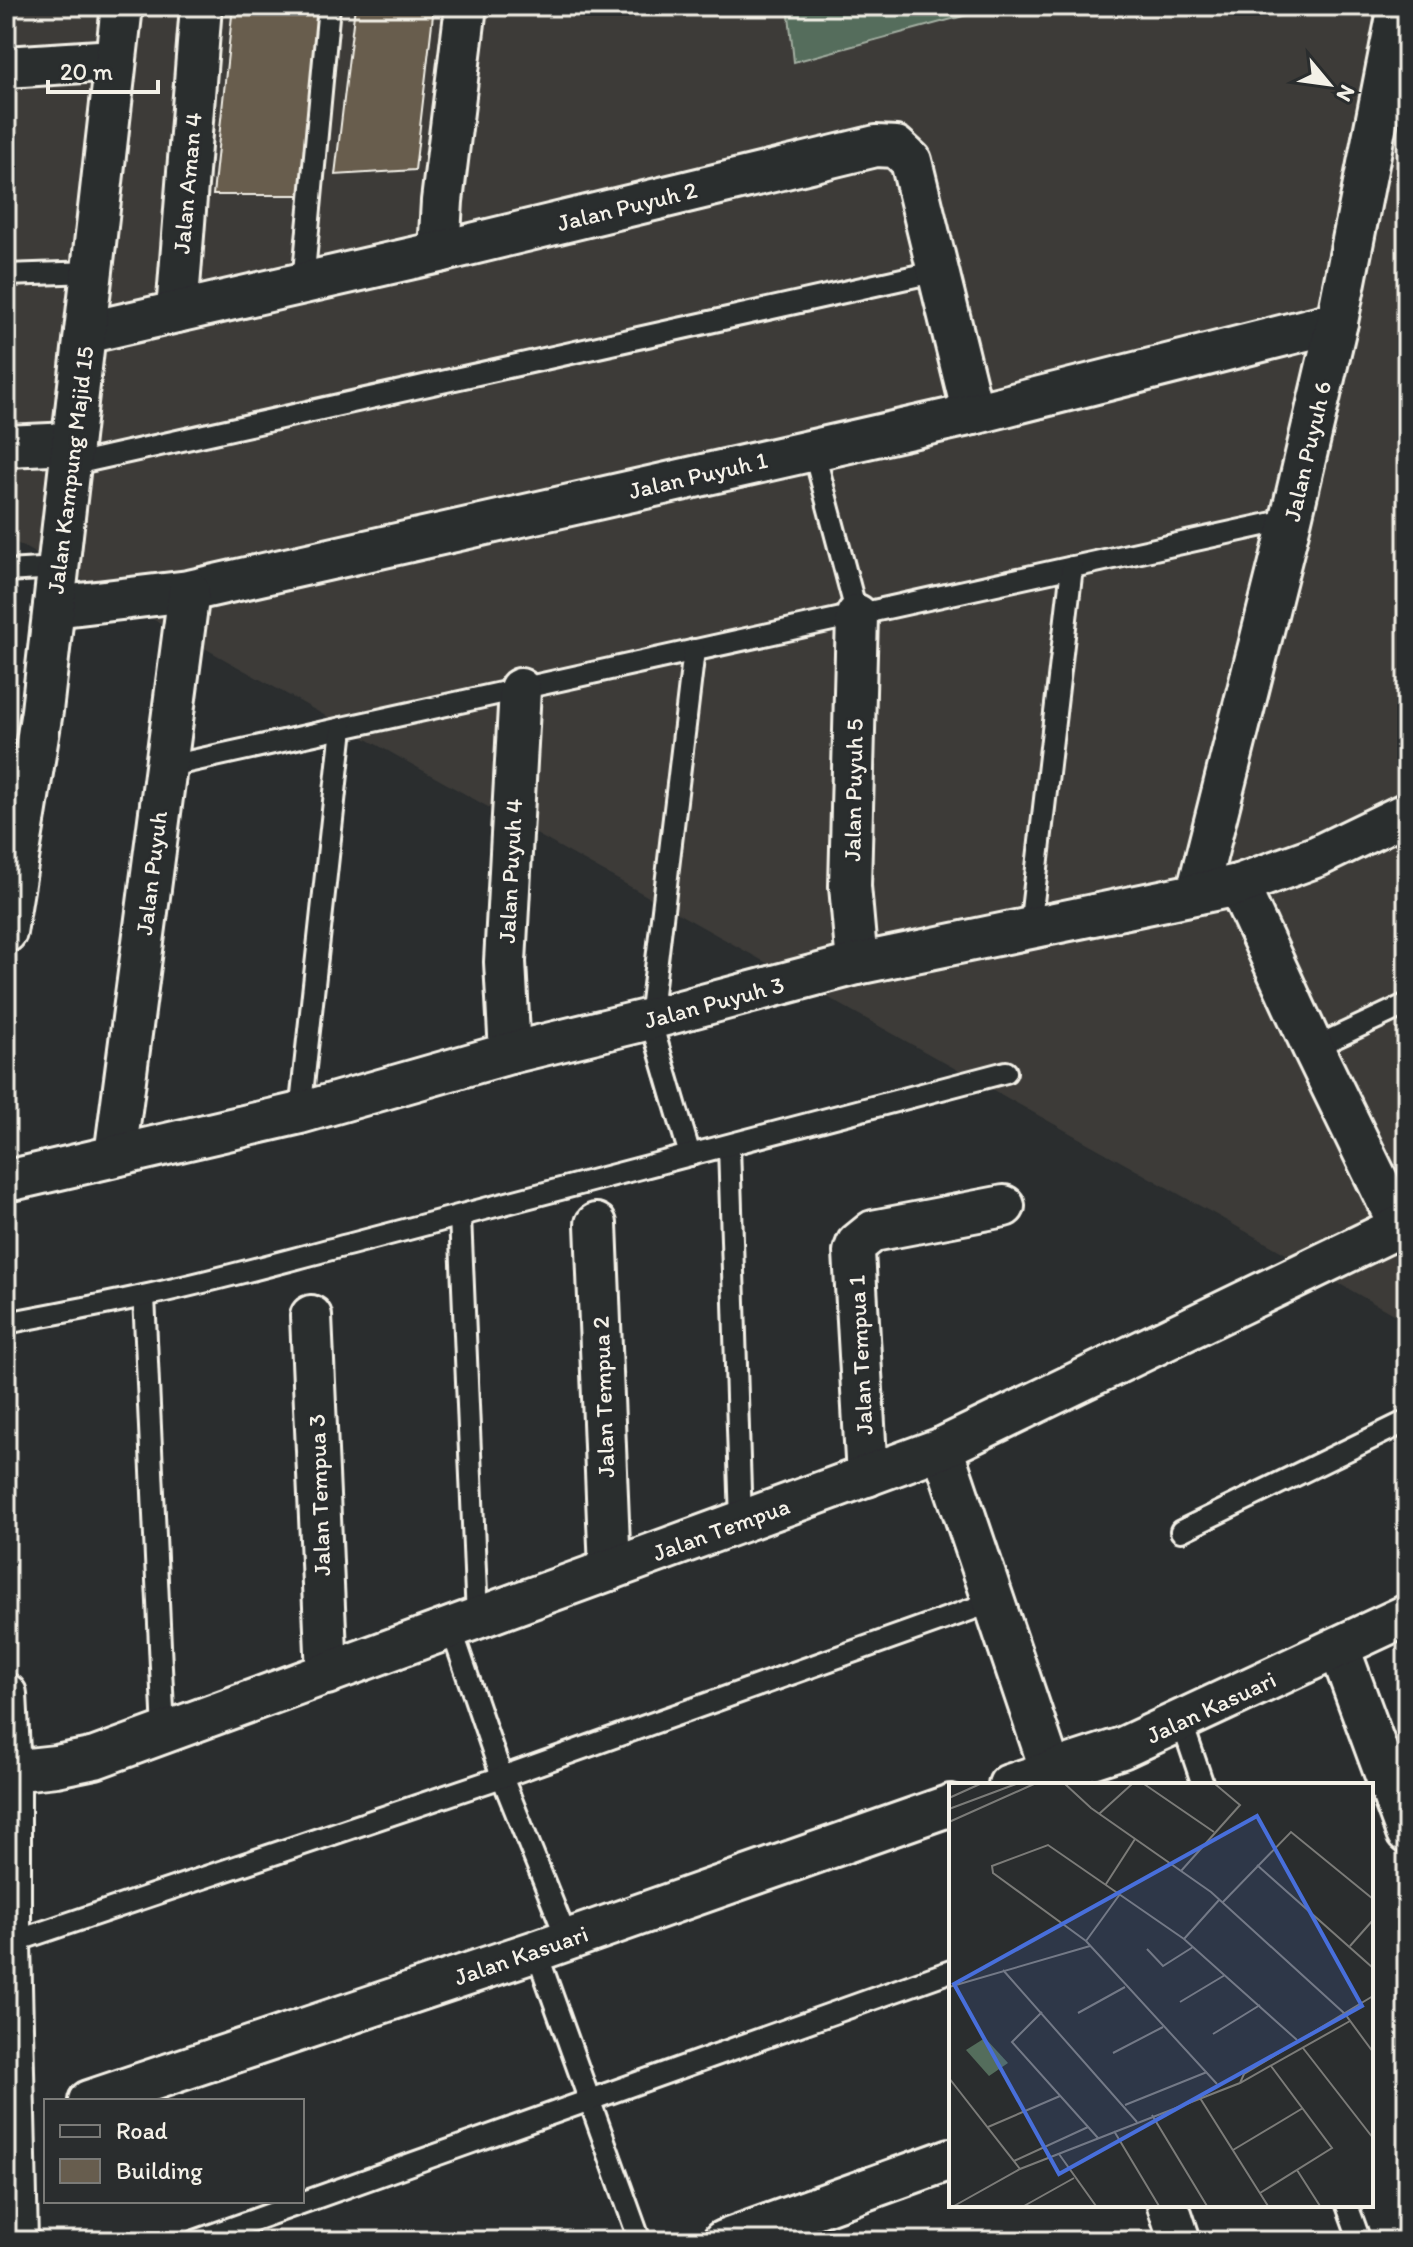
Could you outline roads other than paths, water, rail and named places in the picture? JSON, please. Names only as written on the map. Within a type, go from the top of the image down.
[{"type":"street","name":"Jalan Kampung Majid 15","points":[[6,932],[24,712],[54,607],[122,6]]},
{"type":"street","name":"Jalan Aman 4","points":[[177,312],[201,6]]},
{"type":"street","points":[[439,252],[466,6]]},
{"type":"street","name":"Jalan Puyuh 6","points":[[1197,893],[1337,322],[1399,6]]},
{"type":"street","points":[[6,67],[115,60]]},
{"type":"street","name":"Jalan Puyuh 2","points":[[85,333],[439,252],[876,146],[896,147],[911,161],[973,414]]},
{"type":"street","name":"Jalan Puyuh 1","points":[[54,607],[189,591],[973,414],[1337,322]]},
{"type":"street","points":[[6,446],[71,454]]},
{"type":"street","name":"Jalan Puyuh","points":[[115,1156],[189,591]]},
{"type":"street","name":"Jalan Puyuh 5","points":[[857,615],[850,886],[857,964]]},
{"type":"street","name":"Jalan Puyuh 4","points":[[510,1053],[505,962],[520,689]]},
{"type":"street","name":"Jalan Puyuh 3","points":[[16,1179],[300,1113],[510,1053],[857,964],[1238,885],[1318,856],[1407,813]]},
{"type":"street","points":[[1238,885],[1313,1048],[1404,1225]]},
{"type":"street","name":"Jalan Tempua 1","points":[[867,1476],[854,1252],[857,1244],[873,1231],[1004,1206]]},
{"type":"street","name":"Jalan Tempua 2","points":[[596,1224],[610,1570]]},
{"type":"street","name":"Jalan Tempua","points":[[10,1771],[95,1758],[942,1448],[1404,1225]]},
{"type":"street","name":"Jalan Tempua 3","points":[[311,1316],[327,1674]]},
{"type":"street","points":[[942,1448],[995,1601],[1030,1780]]},
{"type":"street","name":"Jalan Kasuari","points":[[1030,1780],[1122,1748],[1407,1615]]},
{"type":"street","points":[[1339,1648],[1407,1833]]},
{"type":"street","points":[[6,1694],[10,1771],[10,1943],[22,2122],[17,2241]]},
{"type":"street","name":"Jalan Kasuari","points":[[95,2099],[551,1945],[949,1806]]},
{"type":"street","points":[[723,2241],[776,2232],[949,2160]]},
{"type":"street","points":[[1169,2207],[1180,2241]]},
{"type":"lane","points":[[303,283],[329,6]]},
{"type":"lane","points":[[71,454],[938,271]]},
{"type":"lane","points":[[6,275],[92,272]]},
{"type":"lane","points":[[813,449],[857,615]]},
{"type":"lane","points":[[165,767],[1291,519]]},
{"type":"lane","points":[[1030,928],[1072,567]]},
{"type":"lane","points":[[6,571],[58,568]]},
{"type":"lane","points":[[690,1155],[650,1019],[694,650]]},
{"type":"lane","points":[[300,1113],[342,728]]},
{"type":"lane","points":[[1313,1048],[1407,1004]]},
{"type":"lane","points":[[6,1323],[144,1296],[1006,1072]]},
{"type":"lane","points":[[729,1146],[741,1522]]},
{"type":"lane","points":[[460,1216],[464,1623],[502,1777],[551,1945],[590,2101],[640,2241]]},
{"type":"lane","points":[[144,1296],[164,1733]]},
{"type":"lane","points":[[1181,1531],[1407,1421]]},
{"type":"lane","points":[[10,1943],[502,1777],[995,1601]]},
{"type":"lane","points":[[1181,1720],[1202,1783]]},
{"type":"lane","points":[[304,2202],[949,1972]]},
{"type":"lane","points":[[195,2241],[302,2203]]},
{"type":"lane","points":[[1348,2207],[1360,2241]]}]
